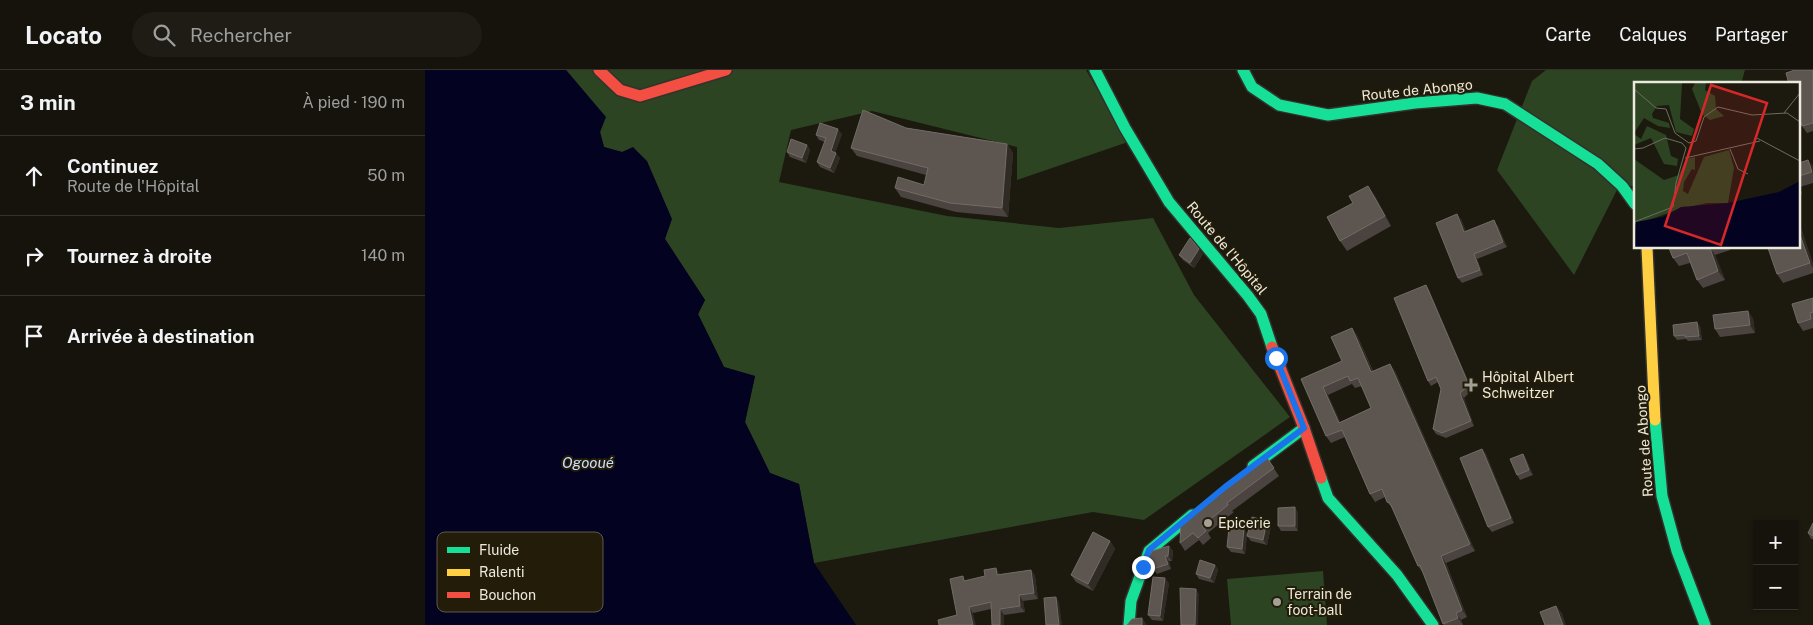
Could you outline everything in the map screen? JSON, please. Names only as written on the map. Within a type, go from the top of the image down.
[{"type":"street","points":[[599,70],[620,90],[640,96],[725,70]]},
{"type":"street","name":"Route de l'Hôpital","points":[[1095,70],[1113,107],[1169,202],[1261,314],[1328,498],[1397,575],[1433,625]]},
{"type":"street","name":"Route de Abongo","points":[[1243,70],[1252,88],[1279,105],[1328,115],[1415,103],[1477,98],[1505,104],[1593,160],[1622,186],[1634,203]]},
{"type":"street","name":"Route de Abongo","points":[[1647,249],[1655,431],[1662,496],[1677,551],[1705,625]]},
{"type":"street","points":[[1241,475],[1304,428]]},
{"type":"street","points":[[1129,625],[1131,600],[1149,550],[1202,506]]},
{"type":"green space","points":[[566,70],[1086,70],[1128,142],[1017,180],[1017,147],[872,111],[791,130],[779,182],[947,216],[1059,228],[1153,218],[1194,295],[1290,417],[1144,520],[1093,512],[814,563],[799,484],[770,473],[745,422],[755,376],[724,367],[698,314],[705,300],[665,239],[622,152],[604,147],[600,132],[605,117]]},
{"type":"green space","points":[[1546,70],[1745,70],[1742,82],[1634,82],[1634,185],[1617,190],[1574,275],[1497,170],[1532,81]]},
{"type":"green space","name":"Terrain de foot-ball","points":[[1323,571],[1327,625],[1231,625],[1227,579]]},
{"type":"water","name":"Ogooué","points":[[425,70],[566,70],[606,117],[600,132],[604,147],[622,152],[633,147],[647,161],[672,219],[665,239],[705,300],[698,314],[724,367],[755,376],[745,422],[770,473],[799,484],[814,563],[856,625],[425,625]]},
{"type":"building","points":[[1795,70],[1813,70],[1813,123],[1802,126],[1801,82],[1788,82],[1786,73]]},
{"type":"building","points":[[863,110],[906,128],[1007,144],[1002,208],[950,203],[895,188],[898,177],[924,185],[928,168],[851,148]]},
{"type":"building","points":[[820,123],[838,129],[831,151],[836,153],[830,168],[817,162],[826,138],[816,135]]},
{"type":"building","points":[[791,139],[807,145],[802,158],[787,152]]},
{"type":"building","points":[[1808,160],[1812,172],[1801,175],[1801,162]]},
{"type":"building","points":[[1368,186],[1385,216],[1340,241],[1327,217],[1353,203],[1349,196]]},
{"type":"building","points":[[1457,214],[1464,232],[1494,220],[1503,242],[1474,254],[1480,270],[1458,278],[1436,223]]},
{"type":"building","points":[[1190,238],[1199,249],[1190,263],[1179,255]]},
{"type":"building","points":[[1801,238],[1810,263],[1777,274],[1768,249],[1801,249]]},
{"type":"building","points":[[1669,249],[1710,249],[1718,271],[1697,280],[1687,253],[1673,258]]},
{"type":"building","points":[[1426,285],[1469,385],[1460,393],[1471,421],[1442,433],[1433,429],[1441,389],[1436,377],[1428,381],[1394,298]]},
{"type":"building","points":[[1813,298],[1813,312],[1810,313],[1811,319],[1798,323],[1792,304]]},
{"type":"building","points":[[1748,311],[1750,325],[1715,329],[1713,315]]},
{"type":"building","points":[[1697,322],[1699,336],[1674,336],[1673,325]]},
{"type":"building","points":[[1352,328],[1371,372],[1390,364],[1470,544],[1441,556],[1462,610],[1456,613],[1458,618],[1443,624],[1420,565],[1418,566],[1390,503],[1387,502],[1382,489],[1370,494],[1342,430],[1326,436],[1301,379],[1342,361],[1331,337]],"holes":[[[1348,376],[1350,381],[1358,378],[1371,408],[1339,423],[1323,387]]]},
{"type":"building","points":[[1482,449],[1511,518],[1488,527],[1460,458]]},
{"type":"building","points":[[1523,454],[1529,470],[1517,475],[1510,459]]},
{"type":"building","points":[[1265,455],[1274,468],[1227,503],[1228,505],[1202,526],[1206,531],[1198,538],[1193,533],[1180,543],[1181,522],[1226,484]]},
{"type":"building","points":[[1295,507],[1295,526],[1278,526],[1278,508]]},
{"type":"building","points":[[1252,517],[1267,521],[1263,540],[1247,536]]},
{"type":"building","points":[[1813,523],[1813,536],[1808,533]]},
{"type":"building","points":[[1229,528],[1244,529],[1242,549],[1227,547]]},
{"type":"building","points":[[1093,532],[1110,541],[1088,584],[1071,575]]},
{"type":"building","points":[[1169,546],[1168,556],[1165,556],[1168,564],[1153,569],[1149,557],[1152,551]]},
{"type":"building","points":[[1200,560],[1215,565],[1210,578],[1196,574]]},
{"type":"building","points":[[996,568],[997,575],[1031,570],[1034,593],[1019,595],[1020,606],[1000,609],[1000,625],[992,625],[991,602],[969,607],[973,625],[939,625],[938,620],[957,615],[950,579],[963,576],[964,581],[985,576],[984,570]]},
{"type":"building","points":[[1153,577],[1165,578],[1160,616],[1148,615]]},
{"type":"building","points":[[1180,588],[1196,589],[1195,625],[1181,625]]},
{"type":"building","points":[[1056,597],[1059,625],[1046,625],[1044,598]]},
{"type":"building","points":[[1556,606],[1563,625],[1545,625],[1540,612]]},
{"type":"building","points":[[1142,618],[1142,625],[1127,625],[1132,619]]},
{"type":"traffic: fast","points":[[1095,70],[1125,128],[1169,202],[1261,314],[1272,347]]},
{"type":"traffic: fast","points":[[1243,70],[1252,87],[1279,105],[1328,115],[1415,103],[1477,98],[1505,104],[1598,164],[1622,186],[1634,203]]},
{"type":"traffic: fast","points":[[1655,420],[1662,496],[1677,551],[1705,625]]},
{"type":"traffic: fast","points":[[1253,466],[1304,428]]},
{"type":"traffic: fast","points":[[1321,478],[1328,498],[1397,575],[1433,625]]},
{"type":"traffic: fast","points":[[1129,625],[1131,601],[1149,551],[1192,515]]},
{"type":"traffic: slow","points":[[1647,249],[1655,420]]},
{"type":"traffic: jam","points":[[599,70],[620,90],[640,96],[726,70]]},
{"type":"traffic: jam","points":[[1272,347],[1304,428],[1321,478]]},
{"type":"place","name":"Hôpital Albert Schweitzer","points":[[1471,385]]},
{"type":"place","name":"Epicerie","points":[[1208,523]]},
{"type":"place","name":"Terrain de foot-ball","points":[[1277,602]]},
{"type":"route","points":[[1143,567],[1149,550],[1225,487],[1304,428],[1276,358]]}]
